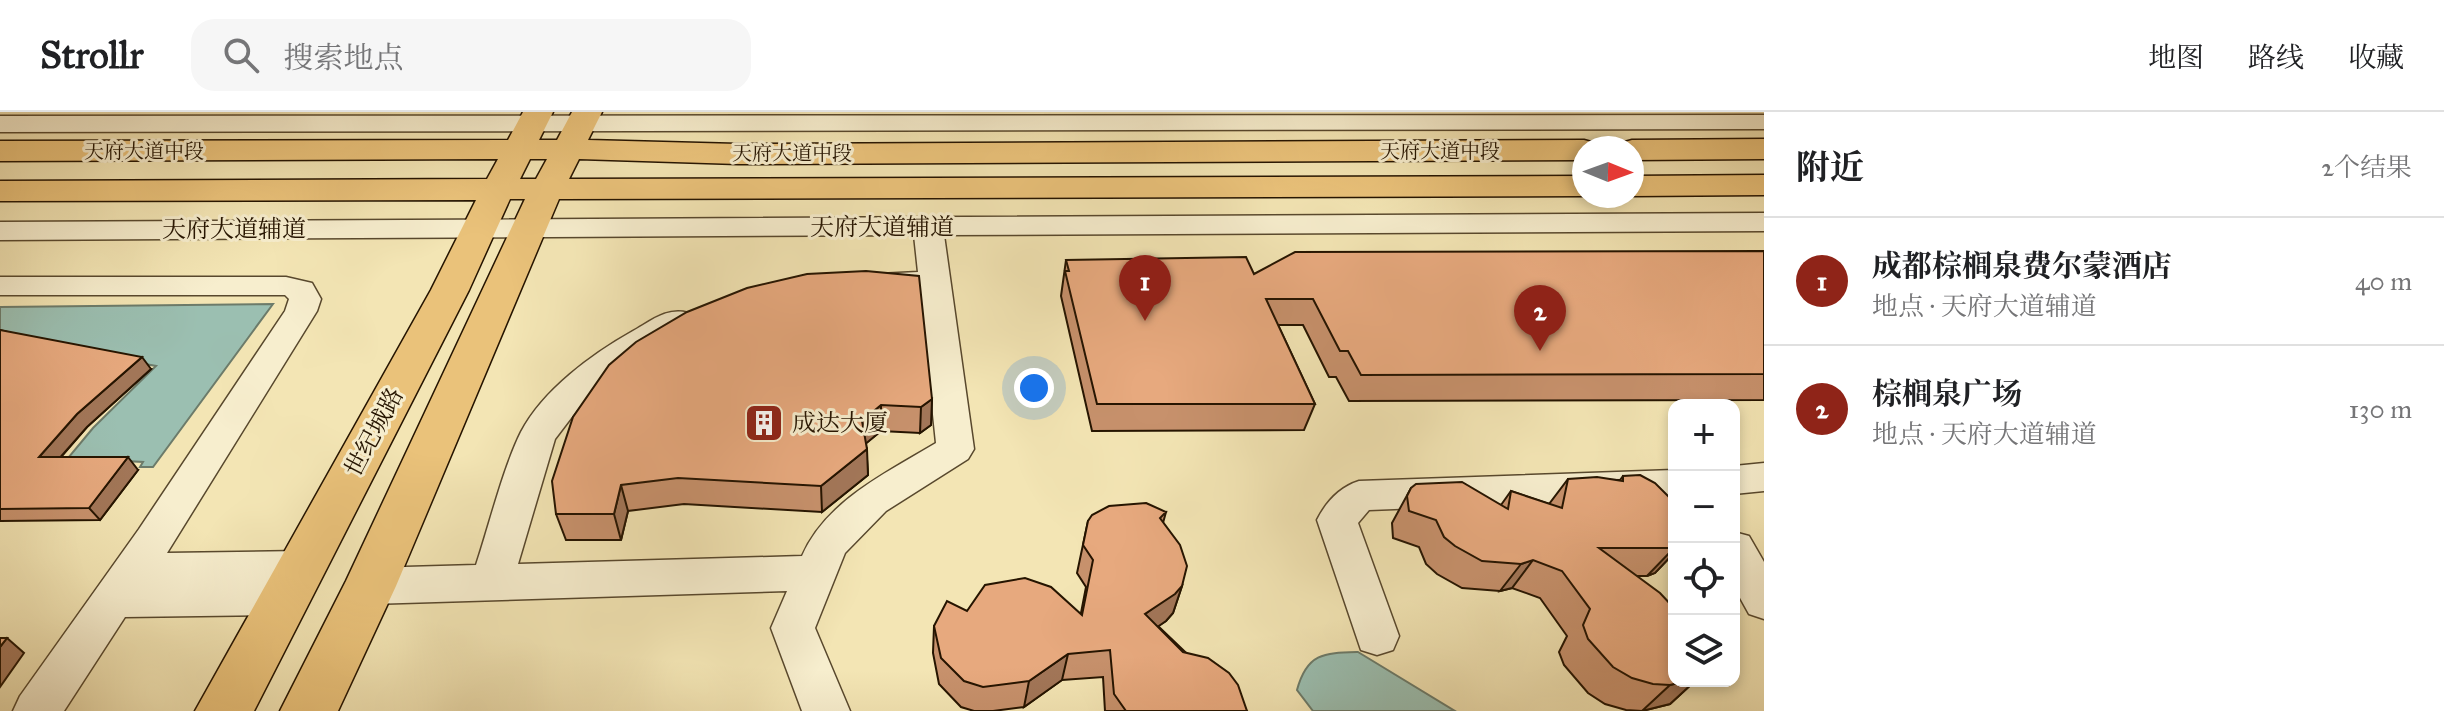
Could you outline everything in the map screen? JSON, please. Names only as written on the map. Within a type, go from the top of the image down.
[{"type":"main road","name":"天府大道中段","points":[[6,128],[580,128],[738,154],[1572,150]]},
{"type":"main road","name":"世纪城路","points":[[224,711],[450,290],[529,128]]},
{"type":"main road","points":[[309,711],[370,586],[500,296],[527,228],[580,128]]},
{"type":"main road","points":[[1644,150],[1764,149]]},
{"type":"main road","points":[[1644,186],[1764,185]]},
{"type":"main road","name":"天府大道中段","points":[[0,191],[1572,186]]},
{"type":"street","points":[[580,128],[1764,122]]},
{"type":"street","name":"天府大道辅道","points":[[0,231],[1764,222]]},
{"type":"street","points":[[826,711],[793,628],[828,544],[872,500],[955,449],[928,227]]},
{"type":"street","points":[[840,283],[933,281]]},
{"type":"street","points":[[0,286],[286,286],[301,290],[305,299],[301,311],[37,711]]},
{"type":"street","points":[[491,584],[538,435],[556,411],[575,389],[623,351],[705,306]]},
{"type":"street","points":[[1740,479],[1764,477]]},
{"type":"street","points":[[1377,636],[1337,520],[1359,496],[1668,484]]},
{"type":"street","points":[[1740,559],[1764,601]]},
{"type":"street","points":[[370,586],[814,573]]},
{"type":"street","points":[[122,585],[293,583]]},
{"type":"shaded area","points":[[273,304],[153,467],[140,467],[143,462],[68,458],[93,428],[156,366],[0,338],[0,307]]},
{"type":"shaded area","points":[[1358,652],[1455,711],[1313,711],[1297,690],[1306,669],[1326,655]]},
{"type":"building","points":[[1764,251],[1764,374],[1361,375],[1348,351],[1340,351],[1313,299],[1266,299],[1315,404],[1097,404],[1065,271],[1069,271],[1066,260],[1246,257],[1254,274],[1295,252]]},
{"type":"building","name":"成达大厦","points":[[866,271],[919,276],[932,399],[921,407],[881,405],[862,421],[867,449],[821,486],[678,478],[621,485],[614,514],[556,514],[552,481],[573,417],[609,365],[636,342],[687,312],[747,288],[807,274]]},
{"type":"building","points":[[0,330],[142,357],[77,414],[39,457],[128,457],[89,508],[0,509]]},
{"type":"building","points":[[1640,475],[1655,483],[1668,496],[1668,548],[1599,548],[1668,602],[1668,685],[1632,678],[1613,667],[1588,639],[1583,625],[1590,609],[1562,571],[1533,560],[1521,564],[1482,561],[1444,537],[1436,520],[1409,511],[1407,496],[1416,484],[1462,482],[1508,509],[1511,491],[1562,508],[1568,479],[1597,477],[1623,481],[1623,476]]},
{"type":"building","points":[[1146,503],[1166,512],[1160,518],[1180,545],[1187,566],[1182,586],[1175,594],[1145,614],[1183,652],[1208,658],[1229,673],[1238,685],[1247,711],[1126,711],[1114,694],[1110,650],[1068,654],[1029,681],[983,687],[964,681],[941,658],[934,626],[947,601],[967,611],[985,585],[1025,578],[1051,587],[1082,615],[1093,560],[1083,545],[1088,521],[1092,515],[1109,506]]},
{"type":"place","name":"成都棕榈泉费尔蒙酒店","points":[[1145,321]]},
{"type":"place","name":"棕榈泉广场","points":[[1540,351]]},
{"type":"place","name":"成达大厦","points":[[764,423]]}]
